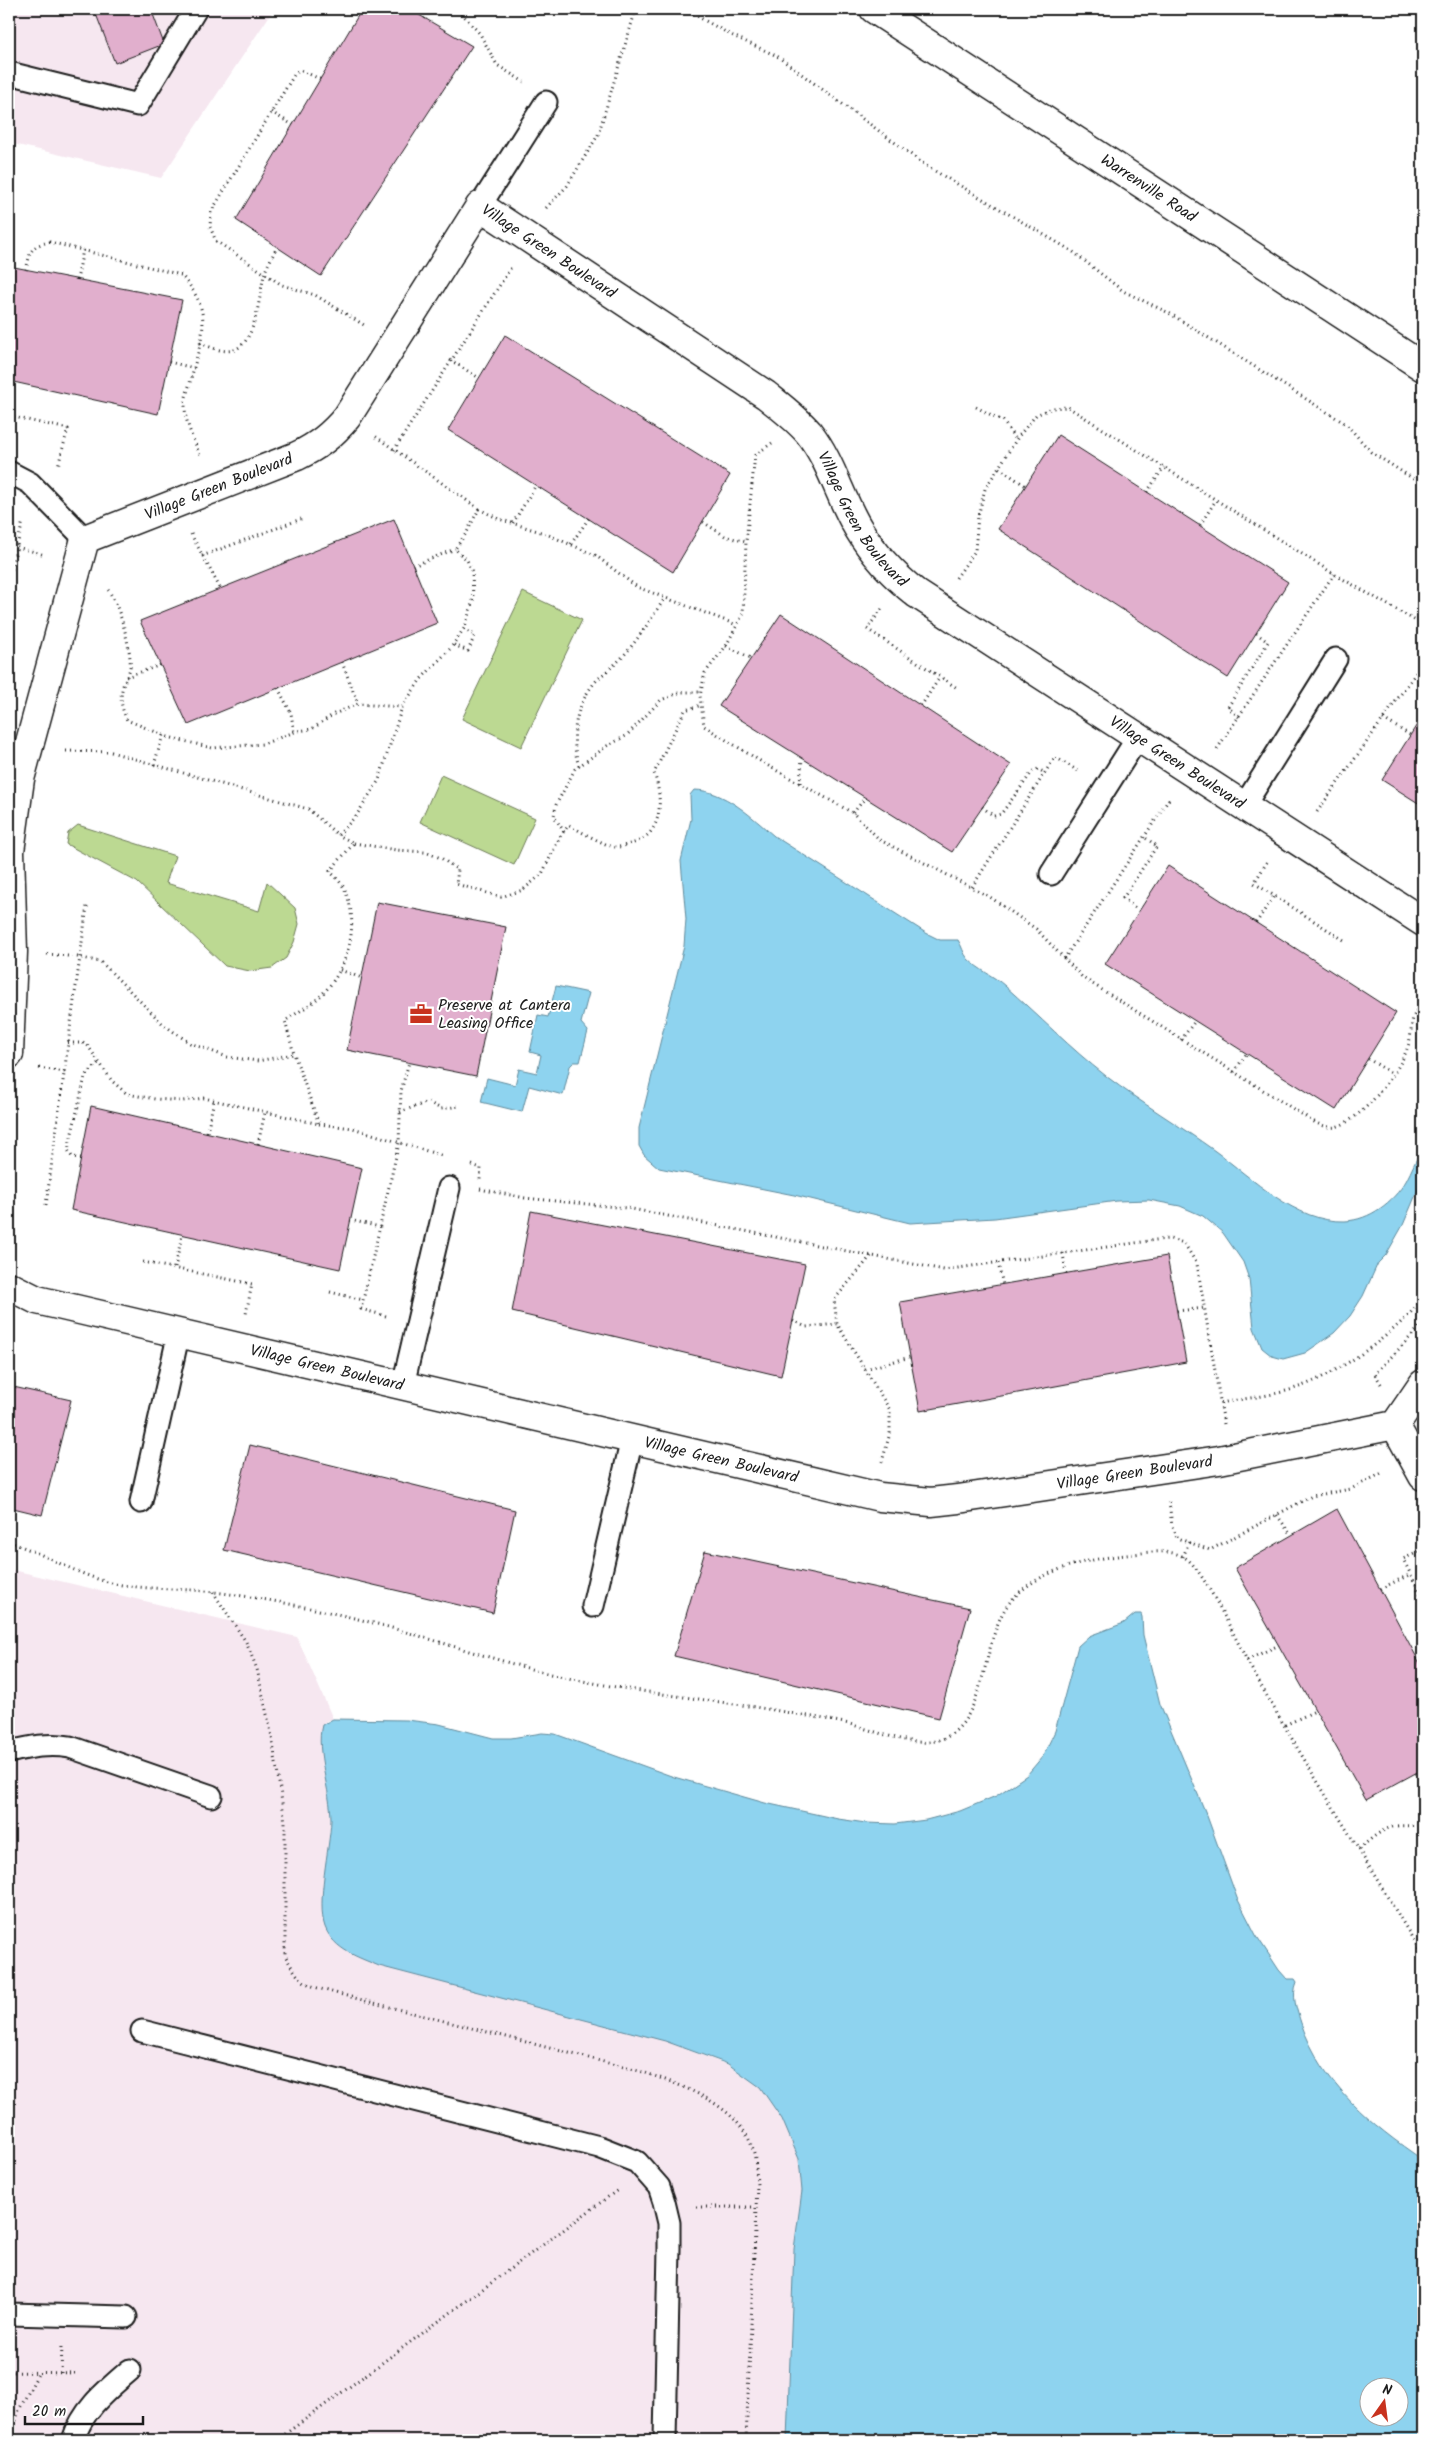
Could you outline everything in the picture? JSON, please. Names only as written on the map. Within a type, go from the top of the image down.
[{"type":"street","name":"Warrenville Road","points":[[874,9],[1423,367]]},
{"type":"street","name":"Village Green Boulevard","points":[[86,539],[297,456],[320,445],[335,432],[346,417],[480,206],[766,394],[793,416],[810,434],[858,527],[891,572],[917,594],[1423,922]]},
{"type":"street","points":[[9,1054],[13,952],[10,851],[13,814],[20,779],[86,539]]},
{"type":"street","name":"Village Green Boulevard","points":[[9,1286],[37,1300],[880,1497],[931,1502],[1219,1460],[1395,1425]]},
{"type":"street","points":[[1423,1384],[1395,1425],[1423,1476]]},
{"type":"lane","points":[[9,74],[138,105],[196,9]]},
{"type":"lane","points":[[480,206],[546,102]]},
{"type":"lane","points":[[9,472],[30,484],[86,539]]},
{"type":"lane","points":[[1244,806],[1336,658]]},
{"type":"lane","points":[[1051,874],[1138,737]]},
{"type":"lane","points":[[403,1385],[449,1188]]},
{"type":"lane","points":[[141,1502],[179,1332]]},
{"type":"lane","points":[[593,1606],[632,1439]]},
{"type":"lane","points":[[9,1752],[36,1746],[57,1745],[70,1747],[211,1796]]},
{"type":"lane","points":[[142,2032],[598,2147],[637,2162],[659,2187],[669,2223],[665,2440]]},
{"type":"lane","points":[[9,2314],[126,2316]]},
{"type":"lane","points":[[73,2440],[77,2427],[91,2405],[130,2370]]},
{"type":"path","points":[[425,19],[431,9]]},
{"type":"path","points":[[452,9],[464,16],[480,34],[497,65],[529,85]]},
{"type":"path","points":[[542,212],[567,186],[598,135],[636,9]]},
{"type":"path","points":[[684,9],[731,35],[777,56],[928,167],[1072,252],[1123,291],[1169,313],[1346,424],[1371,452],[1423,485]]},
{"type":"path","points":[[320,79],[300,70],[294,75],[211,212],[210,227],[216,241],[282,285],[315,295],[367,326]]},
{"type":"path","points":[[271,112],[293,125]]},
{"type":"path","points":[[26,270],[31,250],[37,244],[50,242],[181,275],[195,291],[204,314],[200,343],[185,404],[188,422],[201,458]]},
{"type":"path","points":[[200,343],[220,350],[233,350],[241,345],[257,313],[265,274],[277,247]]},
{"type":"path","points":[[77,280],[83,250]]},
{"type":"path","points":[[394,450],[516,259]]},
{"type":"path","points":[[450,360],[479,378]]},
{"type":"path","points":[[168,362],[194,368]]},
{"type":"path","points":[[976,407],[1003,421],[1016,440]]},
{"type":"path","points":[[952,585],[975,551],[978,516],[985,489],[1016,440],[1036,415],[1052,408],[1068,407],[1334,574],[1423,625]]},
{"type":"path","points":[[9,416],[68,429],[57,469]]},
{"type":"path","points":[[371,433],[479,509],[571,544],[595,555],[637,587],[737,626]]},
{"type":"path","points":[[776,439],[755,455],[746,542],[743,614],[726,646],[705,673],[701,692],[704,726],[852,813],[880,840],[972,887],[1036,929],[1083,978],[1316,1123],[1333,1127],[1350,1121],[1389,1081],[1408,1048],[1413,1014],[1423,1002]]},
{"type":"path","points":[[1147,492],[1164,467]]},
{"type":"path","points":[[999,468],[1026,486]]},
{"type":"path","points":[[513,523],[536,485]]},
{"type":"path","points":[[1200,526],[1216,500]]},
{"type":"path","points":[[414,566],[455,549],[468,532],[479,509]]},
{"type":"path","points":[[9,579],[25,516]]},
{"type":"path","points":[[571,544],[589,518]]},
{"type":"path","points":[[202,556],[300,519]]},
{"type":"path","points":[[703,522],[725,536],[746,542]]},
{"type":"path","points":[[190,532],[220,588]]},
{"type":"path","points":[[17,547],[52,556]]},
{"type":"path","points":[[338,835],[356,816],[379,780],[402,707],[421,679],[454,645],[464,630],[473,600],[472,571],[467,560],[455,549]]},
{"type":"path","points":[[1213,756],[1334,574]]},
{"type":"path","points":[[103,583],[114,598],[125,633],[130,668],[122,689],[120,705],[127,720],[163,735],[212,748],[264,744],[294,732],[312,729],[334,714],[358,704],[402,707]]},
{"type":"path","points":[[580,766],[576,755],[575,722],[582,702],[597,680],[618,663],[632,646],[665,598]]},
{"type":"path","points":[[884,606],[867,629],[957,688]]},
{"type":"path","points":[[454,645],[468,652],[475,635],[464,630]]},
{"type":"path","points":[[1239,717],[1228,706],[1268,642],[1256,633]]},
{"type":"path","points":[[726,646],[751,658]]},
{"type":"path","points":[[342,662],[358,704]]},
{"type":"path","points":[[1317,813],[1423,663]]},
{"type":"path","points":[[126,677],[160,665]]},
{"type":"path","points":[[921,706],[940,677]]},
{"type":"path","points":[[278,688],[291,713],[294,732]]},
{"type":"path","points":[[564,832],[554,816],[556,805],[575,769],[607,746],[626,736],[661,700],[680,692],[701,692]]},
{"type":"path","points":[[66,751],[111,752],[308,809],[338,835],[354,843],[396,850],[425,852],[441,858],[458,870],[456,884],[501,897],[523,890],[542,874],[569,825],[615,848],[637,842],[656,826],[660,807],[660,790],[654,773],[685,710],[702,705]]},
{"type":"path","points":[[1384,719],[1410,735]]},
{"type":"path","points":[[154,764],[163,735]]},
{"type":"path","points":[[972,887],[1055,757],[1087,776]]},
{"type":"path","points":[[800,783],[802,758]]},
{"type":"path","points":[[982,807],[994,816],[1001,814],[1033,771],[1038,770],[1045,773]]},
{"type":"path","points":[[852,813],[865,798]]},
{"type":"path","points":[[1064,959],[1170,798]]},
{"type":"path","points":[[1139,911],[1123,898],[1157,846],[1144,837]]},
{"type":"path","points":[[319,1124],[294,1054],[285,1021],[318,998],[340,970],[349,951],[351,909],[344,888],[330,872],[354,843]]},
{"type":"path","points":[[1268,860],[1254,883],[1344,940]]},
{"type":"path","points":[[1256,923],[1274,896]]},
{"type":"path","points":[[46,1205],[65,1072],[78,956],[87,906]]},
{"type":"path","points":[[43,954],[78,956],[102,962],[164,1025],[190,1043],[228,1057],[258,1061],[294,1054]]},
{"type":"path","points":[[340,970],[362,978]]},
{"type":"path","points":[[1182,1040],[1195,1021]]},
{"type":"path","points":[[68,1043],[83,1043],[88,1046],[112,1081],[127,1094],[182,1101],[204,1098],[319,1124],[353,1128],[481,1168],[480,1189],[525,1198],[627,1208],[944,1270],[1170,1239],[1184,1244],[1190,1250],[1196,1264],[1226,1432]]},
{"type":"path","points":[[1234,1072],[1247,1053]]},
{"type":"path","points":[[1368,1058],[1393,1074]]},
{"type":"path","points":[[81,1158],[72,1157],[68,1150],[85,1077],[99,1062]]},
{"type":"path","points":[[388,1316],[361,1309],[399,1143],[401,1091],[409,1062]]},
{"type":"path","points":[[38,1068],[65,1072]]},
{"type":"path","points":[[207,1132],[214,1100]]},
{"type":"path","points":[[400,1112],[428,1102],[441,1109],[459,1106]]},
{"type":"path","points":[[258,1144],[266,1112]]},
{"type":"path","points":[[449,1188],[457,1161]]},
{"type":"path","points":[[350,1220],[380,1227]]},
{"type":"path","points":[[175,1268],[182,1234]]},
{"type":"path","points":[[1063,1253],[1066,1274]]},
{"type":"path","points":[[872,1256],[834,1300],[837,1324],[890,1410],[890,1433],[882,1465]]},
{"type":"path","points":[[143,1262],[252,1284],[246,1316]]},
{"type":"path","points":[[998,1263],[1003,1285]]},
{"type":"path","points":[[330,1292],[363,1300]]},
{"type":"path","points":[[1221,1402],[1297,1388],[1344,1365],[1391,1332],[1419,1304],[1423,1297]]},
{"type":"path","points":[[1384,1388],[1375,1374],[1418,1329],[1423,1312],[1419,1304]]},
{"type":"path","points":[[1177,1312],[1204,1308]]},
{"type":"path","points":[[793,1321],[806,1326],[837,1324]]},
{"type":"path","points":[[864,1369],[910,1357]]},
{"type":"path","points":[[1168,1499],[1172,1526],[1177,1538],[1210,1550],[1312,1496],[1351,1488],[1389,1469]]},
{"type":"path","points":[[1277,1515],[1291,1535]]},
{"type":"path","points":[[9,1542],[82,1574],[119,1584],[212,1592],[358,1619],[548,1673],[606,1685],[791,1713],[850,1724],[900,1740],[929,1743],[947,1737],[962,1724],[978,1696],[988,1653],[1007,1605],[1034,1582],[1067,1566],[1109,1557],[1153,1552],[1173,1553],[1188,1559],[1202,1577],[1247,1660],[1423,1956]]},
{"type":"path","points":[[1183,1557],[1189,1542]]},
{"type":"path","points":[[1423,1550],[1404,1558],[1423,1599]]},
{"type":"path","points":[[1380,1589],[1411,1574]]},
{"type":"path","points":[[212,1592],[227,1610],[246,1642],[257,1669],[272,1738],[284,1822],[286,1955],[295,1974],[306,1984],[339,1994],[643,2072],[688,2088],[724,2110],[748,2136],[755,2156],[756,2207],[746,2440]]},
{"type":"path","points":[[1247,1660],[1279,1645]]},
{"type":"path","points":[[1285,1725],[1316,1711]]},
{"type":"path","points":[[1416,1773],[1423,1784]]},
{"type":"path","points":[[1359,1849],[1380,1832],[1397,1826],[1412,1827],[1423,1823]]},
{"type":"path","points":[[277,2440],[620,2188]]},
{"type":"path","points":[[694,2207],[756,2207]]},
{"type":"path","points":[[61,2373],[62,2344]]},
{"type":"path","points":[[9,2372],[80,2373]]},
{"type":"path","points":[[10,2440],[19,2410],[39,2372]]},
{"type":"shaded area","points":[[9,9],[274,9],[161,178],[9,143]]},
{"type":"shaded area","points":[[9,1569],[297,1637],[333,1719],[326,1721],[321,1744],[331,1820],[323,1891],[379,1966],[665,2041],[728,2065],[760,2087],[782,2119],[799,2159],[802,2191],[794,2249],[787,2440],[9,2440]]},
{"type":"green space","points":[[523,592],[582,620],[521,747],[462,719]]},
{"type":"green space","points":[[441,775],[535,818],[514,865],[420,822]]},
{"type":"green space","points":[[78,825],[175,856],[166,883],[259,911],[267,882],[295,908],[299,924],[294,942],[286,958],[272,968],[250,971],[225,966],[137,882],[66,844],[68,833]]},
{"type":"water","points":[[694,790],[716,795],[737,806],[774,836],[926,933],[940,940],[958,940],[968,959],[1005,986],[1106,1076],[1215,1151],[1259,1186],[1292,1207],[1309,1215],[1327,1220],[1354,1220],[1372,1213],[1388,1203],[1401,1189],[1423,1148],[1423,1178],[1403,1225],[1386,1255],[1378,1263],[1363,1296],[1350,1316],[1334,1333],[1305,1353],[1283,1359],[1272,1356],[1262,1348],[1254,1328],[1249,1279],[1243,1262],[1223,1233],[1203,1216],[1180,1206],[1149,1200],[1117,1201],[995,1218],[910,1223],[794,1195],[659,1168],[644,1155],[639,1146],[639,1128],[684,946],[686,919],[681,861],[691,819],[690,795]]},
{"type":"water","points":[[556,986],[589,993],[581,1023],[588,1031],[580,1062],[574,1062],[570,1066],[563,1095],[529,1086],[522,1112],[481,1102],[487,1078],[515,1085],[519,1069],[537,1073],[541,1055],[530,1052],[538,1015],[548,1017]]},
{"type":"water","points":[[1135,1614],[1141,1614],[1143,1635],[1160,1704],[1207,1816],[1237,1898],[1256,1935],[1279,1970],[1287,1979],[1295,1979],[1297,1982],[1295,1987],[1295,2003],[1310,2045],[1322,2066],[1350,2101],[1385,2132],[1423,2160],[1423,2440],[787,2440],[794,2249],[802,2191],[799,2159],[782,2119],[760,2087],[728,2064],[665,2041],[379,1966],[355,1956],[334,1942],[325,1927],[322,1904],[331,1820],[320,1747],[320,1735],[322,1725],[333,1719],[407,1720],[439,1724],[493,1738],[511,1738],[542,1733],[555,1734],[674,1777],[765,1803],[838,1819],[866,1823],[895,1824],[926,1820],[960,1811],[996,1796],[1027,1775],[1043,1756],[1055,1731],[1078,1646],[1089,1636],[1124,1623]]},
{"type":"building","points":[[94,9],[151,9],[164,44],[115,63]]},
{"type":"building","points":[[362,9],[409,9],[472,46],[321,276],[236,220]]},
{"type":"building","points":[[9,266],[182,300],[158,414],[9,381]]},
{"type":"building","points":[[505,335],[730,475],[673,572],[448,430]]},
{"type":"building","points":[[1058,435],[1288,582],[1228,678],[998,529]]},
{"type":"building","points":[[394,519],[437,623],[188,725],[140,621]]},
{"type":"building","points":[[781,614],[1011,765],[952,852],[719,706]]},
{"type":"building","points":[[1423,715],[1423,806],[1382,780]]},
{"type":"building","points":[[1168,866],[1396,1013],[1336,1110],[1105,964]]},
{"type":"building","name":"Preserve at Cantera Leasing Office","points":[[377,902],[506,927],[476,1076],[347,1050]]},
{"type":"building","points":[[91,1106],[362,1168],[340,1269],[71,1210]]},
{"type":"building","points":[[531,1211],[805,1264],[781,1376],[512,1312]]},
{"type":"building","points":[[1167,1256],[1186,1362],[920,1411],[900,1302]]},
{"type":"building","points":[[9,1386],[71,1400],[42,1515],[9,1507]]},
{"type":"building","points":[[250,1445],[515,1510],[493,1613],[224,1550]]},
{"type":"building","points":[[1337,1509],[1423,1669],[1423,1769],[1366,1800],[1235,1568]]},
{"type":"building","points":[[705,1551],[970,1608],[939,1718],[674,1656]]},
{"type":"place","name":"Preserve at Cantera Leasing Office","points":[[421,1014]]}]
